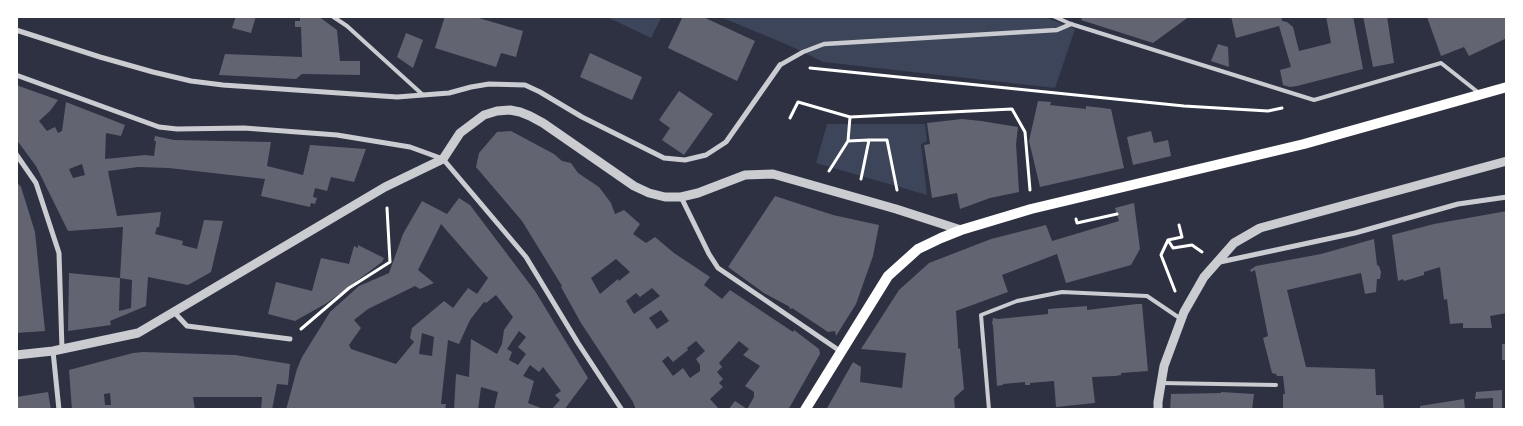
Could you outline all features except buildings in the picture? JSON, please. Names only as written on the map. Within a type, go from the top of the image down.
[{"type":"main road","points":[[805,410],[888,276],[918,249],[961,230],[1031,209],[1243,159],[1507,87]]},
{"type":"street","points":[[16,30],[100,58],[191,81],[223,85],[364,96],[423,96],[449,93],[488,84],[525,86],[540,92],[582,117],[664,158],[685,160],[706,155],[726,142],[780,65],[803,52],[824,44],[1057,30],[1071,24]]},
{"type":"street","points":[[16,75],[159,127],[177,129],[244,128],[337,135],[410,146],[443,159],[526,257],[622,410]]},
{"type":"street","points":[[16,355],[53,351],[138,332],[385,188],[443,159],[460,133],[484,115],[497,111],[510,110],[520,112],[543,123],[634,186],[649,193],[665,197],[681,197],[698,193],[745,175],[772,174],[896,208],[961,230]]},
{"type":"street","points":[[16,154],[36,183],[59,253],[62,349]]},
{"type":"street","points":[[1158,410],[1164,366],[1181,319],[1204,277],[1234,244],[1260,228],[1507,161]]},
{"type":"street","points":[[681,197],[709,254],[718,268],[840,351]]},
{"type":"street","points":[[1217,262],[1355,233],[1458,204],[1507,197]]},
{"type":"street","points":[[174,312],[187,326],[290,339]]},
{"type":"street","points":[[53,351],[59,410]]},
{"type":"lane","points":[[332,16],[347,26],[423,96]]},
{"type":"lane","points":[[1053,16],[1071,24],[1314,100],[1441,63],[1481,94]]},
{"type":"lane","points":[[989,410],[981,314],[1017,301],[1062,292],[1147,296],[1181,319]]},
{"type":"lane","points":[[1161,384],[1276,385]]},
{"type":"path","points":[[780,65],[1184,106],[1268,111],[1314,100]]},
{"type":"path","points":[[790,118],[798,102],[850,117],[1012,109],[1025,132],[1031,209]]},
{"type":"path","points":[[836,174],[828,172],[848,141],[850,117]]},
{"type":"path","points":[[860,181],[869,140]]},
{"type":"path","points":[[848,141],[887,140],[897,190],[888,188]]},
{"type":"path","points":[[852,178],[870,183]]},
{"type":"path","points":[[290,339],[349,288],[390,262],[385,188]]},
{"type":"path","points":[[1077,223],[1117,214]]},
{"type":"path","points":[[1168,240],[1182,237],[1179,225]]},
{"type":"path","points":[[1168,240],[1173,248],[1192,245]]},
{"type":"path","points":[[1168,240],[1161,255],[1168,277]]},
{"type":"shaded area","points":[[605,16],[662,16],[651,38]]},
{"type":"shaded area","points":[[718,16],[1042,16],[1075,29],[1055,88],[823,62],[788,45]]},
{"type":"shaded area","points":[[827,124],[925,124],[927,141],[921,144],[927,195],[816,163]]}]
